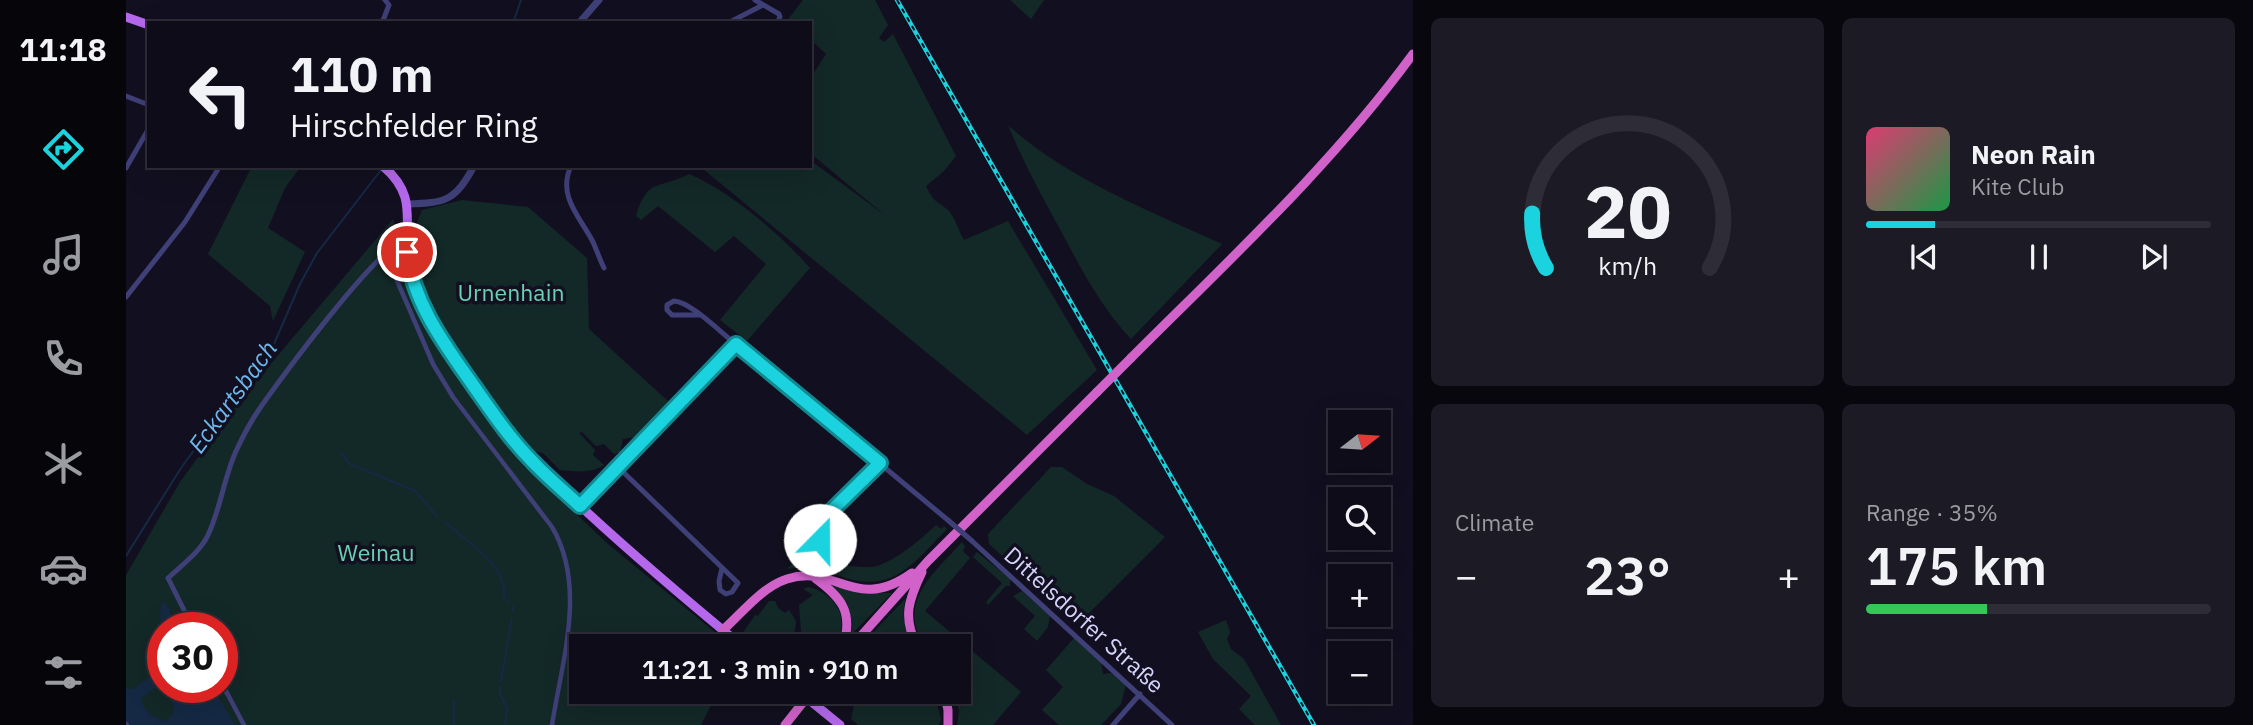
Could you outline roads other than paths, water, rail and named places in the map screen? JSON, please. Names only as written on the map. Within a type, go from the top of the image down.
[{"type":"highway","points":[[863,634],[928,561],[1299,187],[1364,115],[1413,54]]},
{"type":"highway","points":[[723,630],[772,587],[790,578],[813,578],[872,591],[899,583],[928,561]]},
{"type":"highway","points":[[912,634],[909,627],[911,593],[928,561]]},
{"type":"highway","points":[[813,578],[838,596],[845,608],[848,621],[845,634]]},
{"type":"highway","points":[[785,725],[802,704]]},
{"type":"highway","points":[[947,704],[947,725]]},
{"type":"main road","points":[[126,17],[147,25]]},
{"type":"main road","points":[[387,169],[401,185],[407,204],[409,267],[430,320],[446,347],[511,437],[532,461],[643,564],[728,634]]},
{"type":"main road","points":[[814,704],[840,725]]},
{"type":"street","points":[[383,21],[388,5],[385,0]]},
{"type":"street","points":[[581,21],[599,0]]},
{"type":"street","points":[[755,0],[780,16],[778,21]]},
{"type":"street","points":[[732,21],[763,5]]},
{"type":"street","points":[[126,96],[147,104]]},
{"type":"street","points":[[126,168],[147,131]]},
{"type":"street","points":[[126,296],[185,222],[219,168]]},
{"type":"street","points":[[407,204],[455,195],[473,168]]},
{"type":"street","points":[[570,168],[567,174],[568,202],[593,241],[604,268]]},
{"type":"street","points":[[185,612],[168,578],[194,555],[208,536],[236,451],[256,413],[366,272],[400,240],[407,239]]},
{"type":"street","points":[[392,269],[433,364],[453,397],[552,527],[563,550],[570,584],[570,606],[552,725]]},
{"type":"street","points":[[671,301],[680,301],[699,315],[672,315],[667,310],[667,305],[671,301]]},
{"type":"street","name":"Dittelsdorfer Straße","points":[[699,315],[949,521],[1172,725]]},
{"type":"street","points":[[580,506],[736,344]]},
{"type":"street","points":[[790,554],[880,463]]},
{"type":"street","points":[[618,467],[738,583],[732,592],[720,590],[722,568]]},
{"type":"street","points":[[801,541],[809,551],[817,550],[820,544],[819,523]]},
{"type":"street","points":[[1113,725],[1140,694]]},
{"type":"street","points":[[232,703],[244,725]]},
{"type":"water","points":[[161,603],[165,603],[170,612],[160,612]]},
{"type":"water","points":[[147,679],[147,694],[141,698],[142,702],[146,710],[162,720],[166,721],[173,714],[172,703],[222,703],[235,725],[131,725],[126,721],[126,689],[134,689]]},
{"type":"waterway","name":"Eckartsbach","points":[[514,21],[521,0]]},
{"type":"waterway","name":"Eckartsbach","points":[[126,556],[181,468],[271,351],[300,284],[317,253],[381,170]]},
{"type":"waterway","points":[[341,453],[350,464],[415,491],[437,516]]},
{"type":"waterway","points":[[445,522],[492,564],[499,574],[508,603]]},
{"type":"waterway","points":[[501,681],[512,618]]},
{"type":"waterway","points":[[500,686],[500,694],[507,708],[505,725]]},
{"type":"waterway","points":[[454,700],[454,725]]},
{"type":"railway","points":[[897,0],[1314,725]]},
{"type":"park label","name":"Urnenhain","points":[[511,293]]},
{"type":"park label","name":"Weinau","points":[[376,553]]}]
